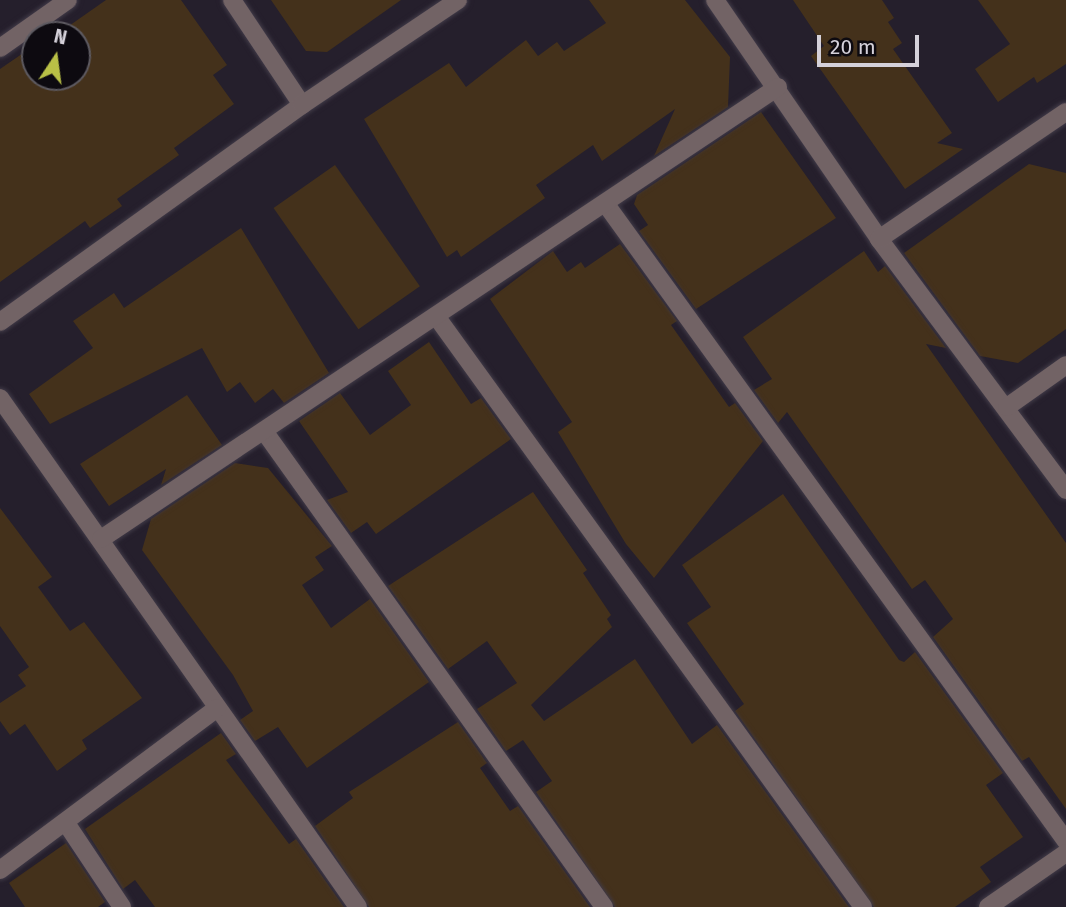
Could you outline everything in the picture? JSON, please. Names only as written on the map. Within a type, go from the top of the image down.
[{"type":"street","points":[[0,48],[68,0]]},
{"type":"street","points":[[232,0],[302,105]]},
{"type":"street","points":[[0,322],[302,105],[458,0]]},
{"type":"street","points":[[715,0],[778,87],[879,239],[1007,407],[1066,491]]},
{"type":"street","points":[[102,539],[778,87]]},
{"type":"street","points":[[879,239],[1066,112]]},
{"type":"street","points":[[605,203],[1066,841]]},
{"type":"street","points":[[436,316],[863,907]]},
{"type":"street","points":[[1007,407],[1066,365]]},
{"type":"street","points":[[0,398],[102,539],[217,708],[358,907]]},
{"type":"street","points":[[264,431],[604,907]]},
{"type":"street","points":[[0,870],[217,708]]},
{"type":"street","points":[[66,822],[122,907]]},
{"type":"street","points":[[988,907],[1066,853]]},
{"type":"building","points":[[106,0],[181,0],[227,65],[213,75],[234,104],[174,148],[179,155],[117,199],[122,206],[90,228],[85,221],[0,282],[0,69],[21,55],[21,91],[91,91],[91,21],[76,21]]},
{"type":"building","points":[[271,0],[401,0],[327,52],[306,51]]},
{"type":"building","points":[[589,0],[685,0],[730,57],[728,107],[654,156],[675,109],[602,161],[593,145],[536,185],[545,198],[461,257],[457,250],[447,257],[364,119],[449,63],[466,87],[526,40],[538,56],[557,42],[564,51],[606,23]]},
{"type":"building","points":[[793,0],[882,0],[894,18],[888,22],[902,43],[893,49],[952,133],[937,143],[963,149],[905,189],[811,56],[824,46]]},
{"type":"building","points":[[978,0],[1066,0],[1066,64],[1037,83],[1034,77],[998,102],[975,69],[1010,44]]},
{"type":"building","points":[[761,112],[836,218],[696,309],[639,231],[648,225],[634,204],[637,195]]},
{"type":"building","points":[[1029,164],[1066,173],[1066,329],[1018,363],[980,356],[904,253]]},
{"type":"building","points":[[335,165],[420,286],[358,329],[274,208]]},
{"type":"building","points":[[241,228],[329,373],[284,403],[273,389],[255,403],[240,382],[227,392],[202,348],[50,424],[29,394],[93,348],[73,321],[114,293],[124,308]]},
{"type":"building","points":[[620,244],[677,321],[671,325],[729,407],[735,403],[763,441],[654,578],[626,544],[558,432],[572,422],[490,299],[553,251],[567,272],[581,262],[585,268]]},
{"type":"building","points":[[864,251],[878,272],[885,266],[946,348],[926,344],[1066,543],[1066,809],[1029,757],[1022,761],[933,637],[953,619],[925,580],[912,589],[787,412],[778,423],[754,390],[772,379],[743,337]]},
{"type":"building","points":[[429,342],[471,404],[481,398],[511,439],[376,534],[367,522],[351,533],[327,500],[348,492],[299,421],[340,393],[370,435],[411,405],[388,371]]},
{"type":"building","points":[[187,395],[222,445],[161,485],[166,469],[109,506],[80,464]]},
{"type":"building","points":[[235,463],[268,468],[332,546],[315,557],[324,570],[302,585],[331,628],[370,599],[429,682],[307,768],[278,727],[255,741],[240,720],[253,711],[233,675],[142,550],[151,519]]},
{"type":"building","points":[[533,492],[587,570],[583,573],[611,615],[607,619],[612,627],[531,705],[544,721],[635,659],[692,744],[717,725],[849,907],[615,907],[536,792],[552,781],[523,740],[506,751],[477,709],[517,683],[487,641],[448,669],[388,586]]},
{"type":"building","points":[[783,494],[899,660],[904,662],[915,652],[1003,773],[986,785],[1023,837],[980,867],[991,882],[955,907],[874,907],[735,711],[744,704],[687,623],[711,607],[682,565]]},
{"type":"building","points":[[0,508],[52,577],[38,587],[70,631],[84,622],[142,698],[82,740],[87,749],[57,771],[25,724],[10,735],[0,721],[0,703],[26,686],[18,675],[29,667],[0,626]]},
{"type":"building","points":[[458,722],[487,763],[480,768],[510,811],[518,806],[590,907],[369,907],[315,826],[353,798],[349,792]]},
{"type":"building","points":[[221,733],[236,754],[226,760],[289,844],[296,839],[344,907],[155,907],[135,880],[123,889],[85,829]]},
{"type":"building","points":[[66,843],[105,902],[98,907],[25,907],[9,883]]}]
